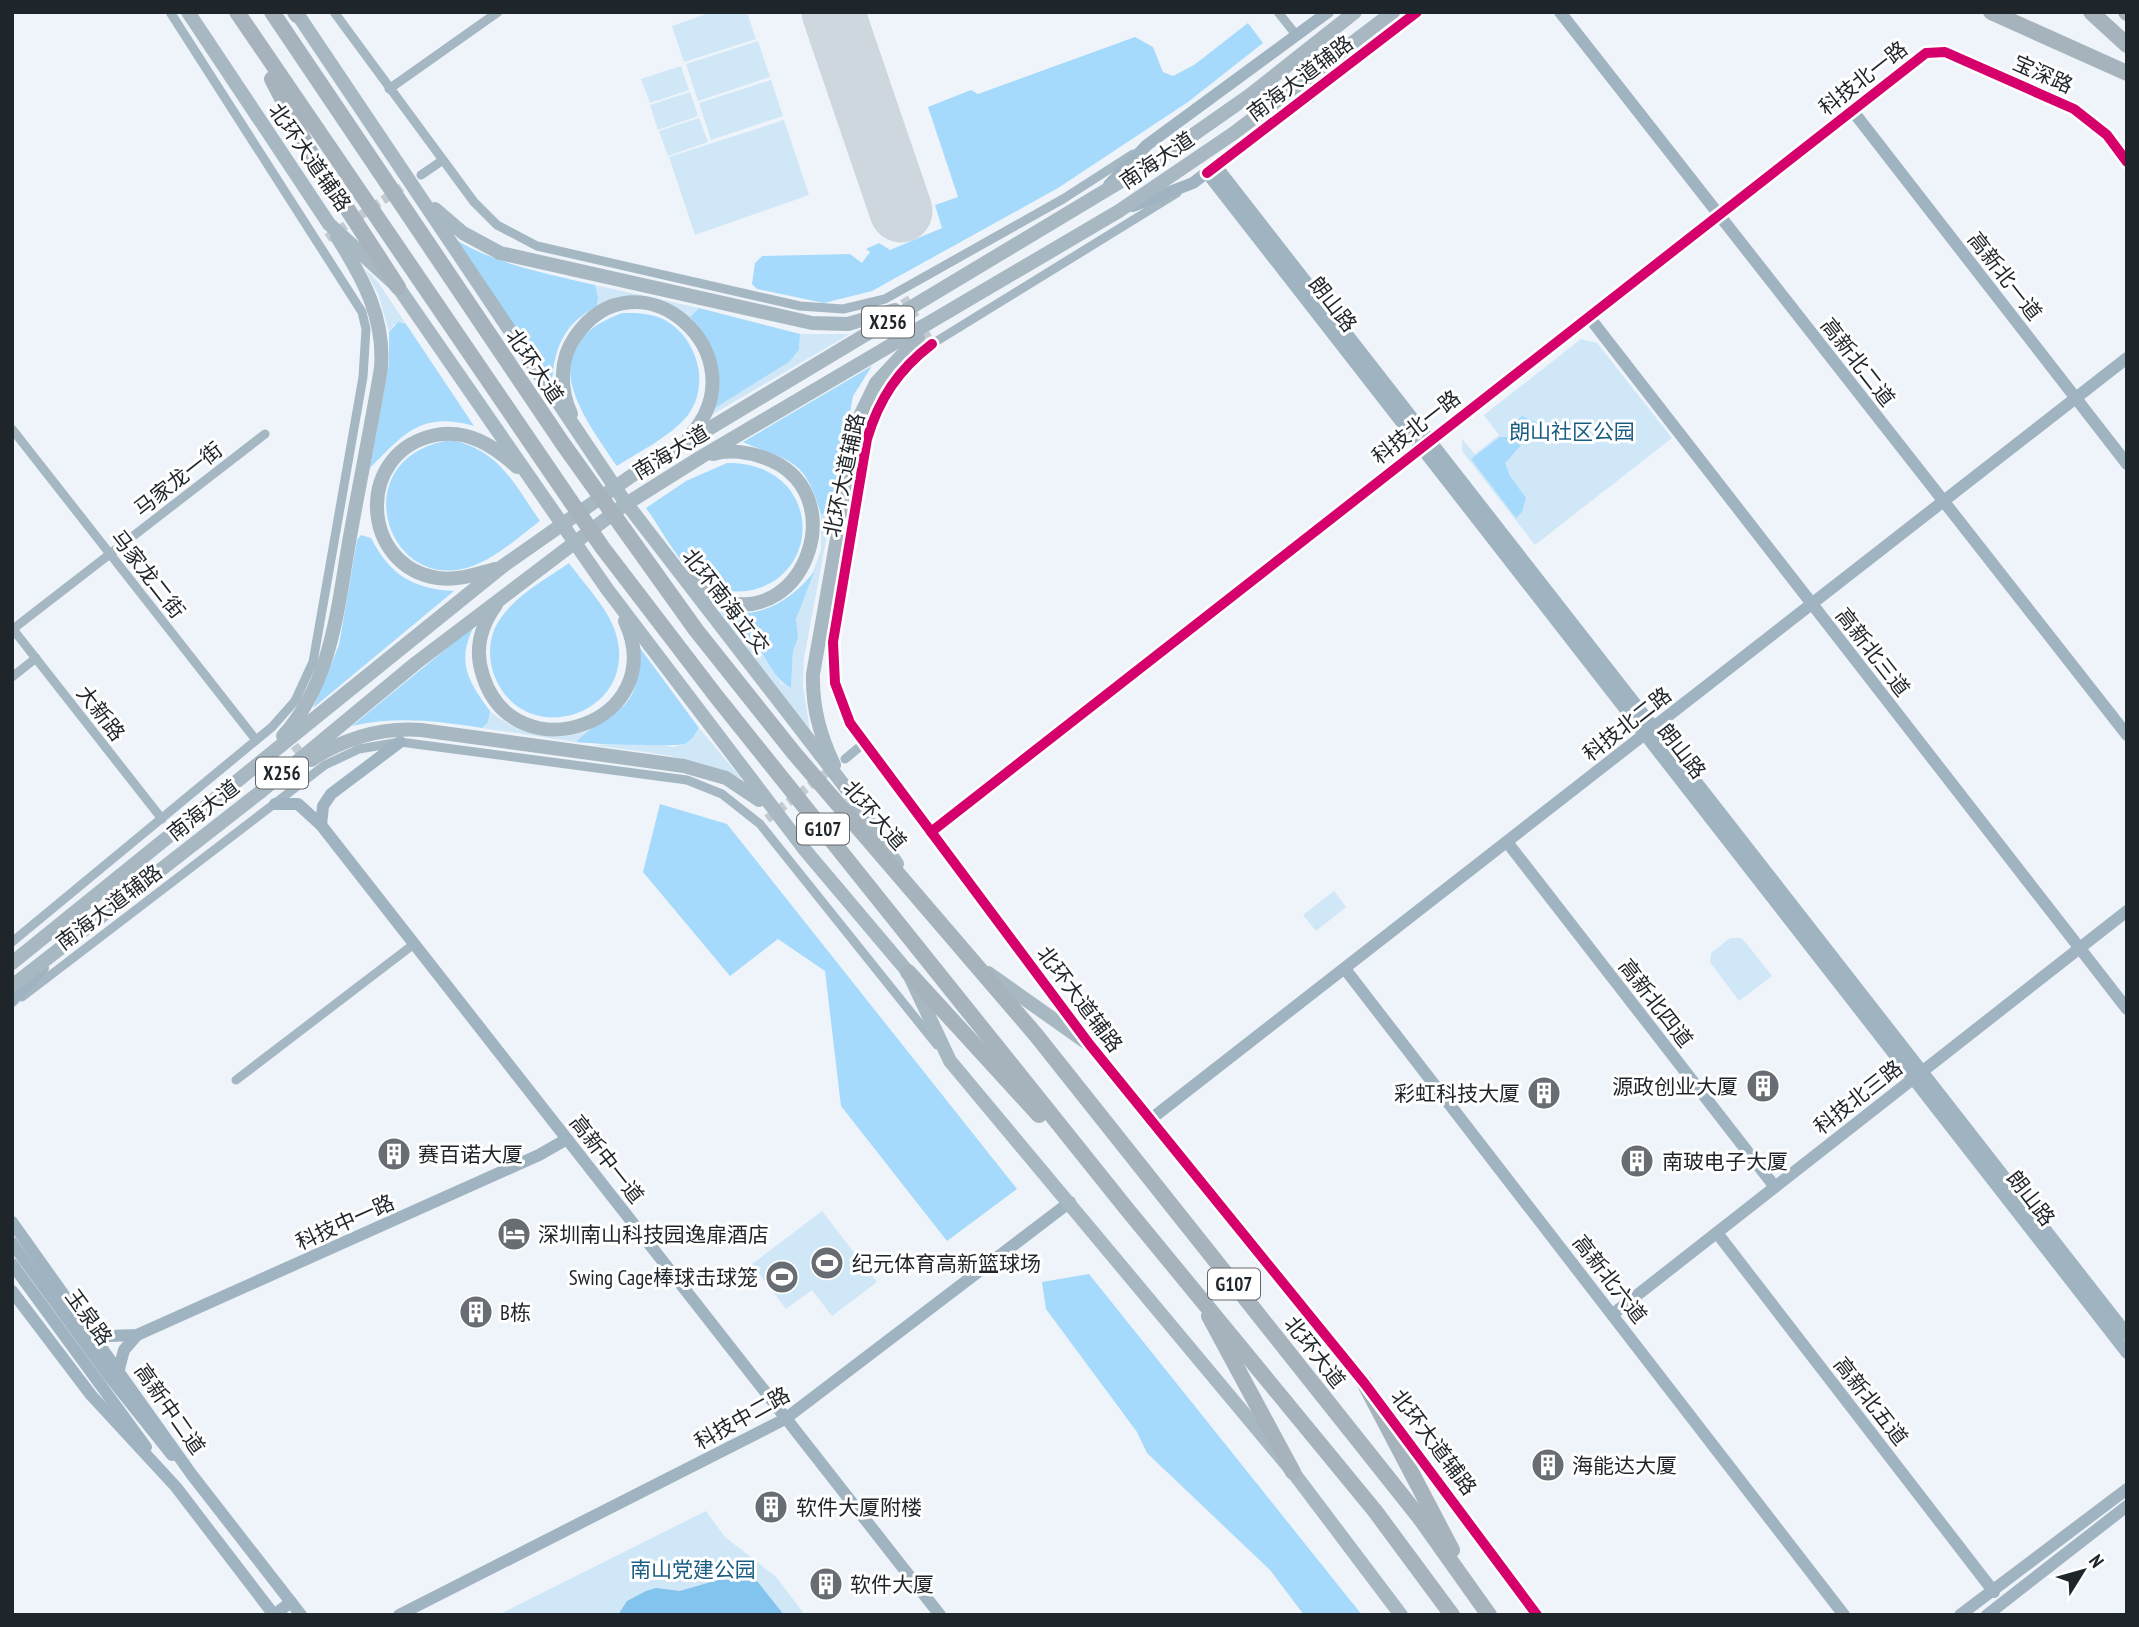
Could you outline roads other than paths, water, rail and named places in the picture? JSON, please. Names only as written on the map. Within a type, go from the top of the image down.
[{"type":"highway","name":"G107","points":[[237,12],[602,547],[716,696],[1126,1209],[1375,1511],[1452,1615]]},
{"type":"highway","name":"北环大道","points":[[272,12],[563,444],[696,630],[793,753],[919,898],[1102,1118],[1420,1518],[1489,1615]]},
{"type":"highway","points":[[2091,12],[2127,45]]},
{"type":"highway","points":[[1994,15],[2127,74]]},
{"type":"highway","points":[[248,29],[309,149],[398,286]]},
{"type":"highway","points":[[908,972],[1126,1209]]},
{"type":"highway","points":[[1188,1281],[1293,1472]]},
{"type":"highway","points":[[1366,1384],[1478,1599]]},
{"type":"main road","name":"北环大道辅路","points":[[188,12],[325,235],[398,286],[607,589],[805,850],[908,972],[950,1061],[1293,1472],[1401,1615]]},
{"type":"main road","name":"南海大道","points":[[12,963],[527,548],[637,472],[1096,198],[1208,125],[1356,12]]},
{"type":"main road","name":"南海大道","points":[[12,986],[259,793],[507,592],[649,489],[1119,211],[1234,133],[1393,12]]},
{"type":"main road","points":[[296,13],[580,435]]},
{"type":"main road","points":[[1309,96],[1334,59]]},
{"type":"main road","points":[[418,193],[463,233],[500,253],[812,323],[848,324],[864,320],[950,285]]},
{"type":"main road","points":[[244,774],[298,717],[322,672],[335,621],[382,368],[383,349],[376,311],[367,289],[325,235]]},
{"type":"main road","points":[[919,898],[846,788],[819,730],[813,674],[856,430],[866,400],[886,370],[920,337],[973,299]]},
{"type":"main road","points":[[580,435],[566,404],[563,385],[564,365],[570,344],[596,314],[615,304],[633,301],[653,304],[672,312],[702,341],[710,358],[713,394],[705,415],[680,446]]},
{"type":"main road","points":[[503,566],[452,579],[425,575],[401,559],[384,536],[377,508],[377,492],[387,464],[409,444],[424,438],[441,434],[471,437],[499,452],[543,494]]},
{"type":"main road","name":"北环南海立交","points":[[580,435],[667,560],[846,788]]},
{"type":"main road","points":[[667,560],[721,601],[743,603],[765,598],[780,590],[803,566],[810,550],[814,514],[810,498],[788,470],[754,454],[726,452],[701,457]]},
{"type":"main road","points":[[507,592],[489,615],[481,635],[479,660],[482,674],[495,702],[505,712],[528,725],[557,729],[598,719],[618,702],[631,678],[632,638],[607,589]]},
{"type":"main road","points":[[259,793],[323,752],[350,740],[393,729],[421,730],[590,752],[706,771],[743,787],[757,798],[805,850]]},
{"type":"main road","points":[[970,960],[1090,1045]]},
{"type":"main road","name":"北环大道辅路","points":[[1090,1045],[1366,1384],[1537,1615]]},
{"type":"street","name":"南海大道辅路","points":[[12,942],[256,740],[279,726],[295,701],[313,662],[366,352],[366,330],[362,312],[325,235],[170,12]]},
{"type":"street","points":[[334,12],[443,160],[421,175]]},
{"type":"street","points":[[389,89],[498,12]]},
{"type":"street","points":[[1278,12],[1297,36]]},
{"type":"street","name":"南海大道辅路","points":[[443,160],[486,215],[513,235],[537,246],[820,309],[864,306],[902,295],[1063,199],[1147,145],[1328,12]]},
{"type":"street","name":"南海大道辅路","points":[[1193,183],[1417,12]]},
{"type":"street","name":"高新北二道","points":[[1560,12],[2127,735]]},
{"type":"street","name":"宝深路","points":[[1926,53],[1945,52],[2074,109],[2107,135],[2127,162]]},
{"type":"street","name":"科技北一路","points":[[931,832],[1926,53]]},
{"type":"street","name":"高新北一道","points":[[1852,110],[2127,464]]},
{"type":"street","name":"南海大道","points":[[1096,198],[1147,145]]},
{"type":"street","name":"朗山路","points":[[1211,170],[1918,1075],[2127,1334]]},
{"type":"street","points":[[1119,211],[1193,183]]},
{"type":"street","name":"北环大道辅路","points":[[1090,1045],[863,744],[841,704],[832,662],[832,642],[867,439],[876,410],[888,388],[930,341],[1193,183]]},
{"type":"street","name":"高新北三道","points":[[1589,317],[2127,1009]]},
{"type":"street","name":"科技北二路","points":[[1151,1119],[2127,358]]},
{"type":"street","name":"马家龙二街","points":[[12,429],[256,740]]},
{"type":"street","name":"马家龙一街","points":[[13,629],[265,434]]},
{"type":"street","name":"大新路","points":[[13,629],[162,819]]},
{"type":"street","points":[[12,677],[36,658]]},
{"type":"street","name":"南海大道辅路","points":[[12,1002],[275,804],[314,769],[359,749],[400,742],[687,780],[723,794],[764,822],[950,1061]]},
{"type":"street","points":[[321,825],[323,806],[331,794],[400,742]]},
{"type":"street","points":[[845,759],[863,744]]},
{"type":"street","name":"高新中一道","points":[[275,804],[290,803],[304,807],[321,825],[940,1615]]},
{"type":"street","name":"高新北四道","points":[[1507,842],[1775,1187]]},
{"type":"street","name":"科技北三路","points":[[1613,1314],[2127,911]]},
{"type":"street","points":[[236,1080],[415,944]]},
{"type":"street","points":[[12,1002],[57,953]]},
{"type":"street","name":"高新北六道","points":[[1345,969],[1844,1615]]},
{"type":"street","name":"朗山路","points":[[1918,1075],[2127,1353]]},
{"type":"street","name":"科技中一路","points":[[91,1331],[110,1336],[137,1335],[527,1161],[567,1139]]},
{"type":"street","name":"科技中二路","points":[[399,1615],[785,1419],[1070,1202]]},
{"type":"street","name":"高新中二道","points":[[12,1222],[192,1475],[298,1610]]},
{"type":"street","name":"高新北五道","points":[[1717,1233],[1994,1592]]},
{"type":"street","name":"玉泉路","points":[[12,1243],[108,1376],[156,1436],[192,1475]]},
{"type":"street","name":"玉泉路","points":[[12,1264],[176,1487]]},
{"type":"street","name":"高新中二道","points":[[12,1291],[91,1395],[176,1487],[272,1614]]},
{"type":"street","points":[[119,1369],[124,1350],[137,1335]]},
{"type":"street","points":[[1960,1615],[1994,1592],[2127,1489]]},
{"type":"street","points":[[1987,1615],[2127,1506]]},
{"type":"street","points":[[272,1614],[298,1610]]},
{"type":"tunnel","points":[[327,238],[413,180]]},
{"type":"tunnel","points":[[904,298],[928,338]]},
{"type":"tunnel","points":[[286,735],[306,760]]},
{"type":"tunnel","points":[[767,819],[835,766]]},
{"type":"place","name":"源政创业大厦","points":[[1763,1086]]},
{"type":"place","name":"彩虹科技大厦","points":[[1544,1093]]},
{"type":"place","name":"赛百诺大厦","points":[[394,1154]]},
{"type":"place","name":"南玻电子大厦","points":[[1637,1161]]},
{"type":"place","name":"深圳南山科技园逸扉酒店","points":[[514,1234]]},
{"type":"place","name":"纪元体育高新篮球场","points":[[827,1263]]},
{"type":"place","name":"Swing Cage棒球击球笼","points":[[782,1277]]},
{"type":"place","name":"B栋","points":[[476,1312]]},
{"type":"place","name":"海能达大厦","points":[[1548,1465]]},
{"type":"place","name":"软件大厦附楼","points":[[771,1507]]},
{"type":"place","name":"软件大厦","points":[[826,1584]]},
{"type":"park label","name":"朗山社区公园","points":[[1572,431]]},
{"type":"park label","name":"南山党建公园","points":[[693,1569]]}]
